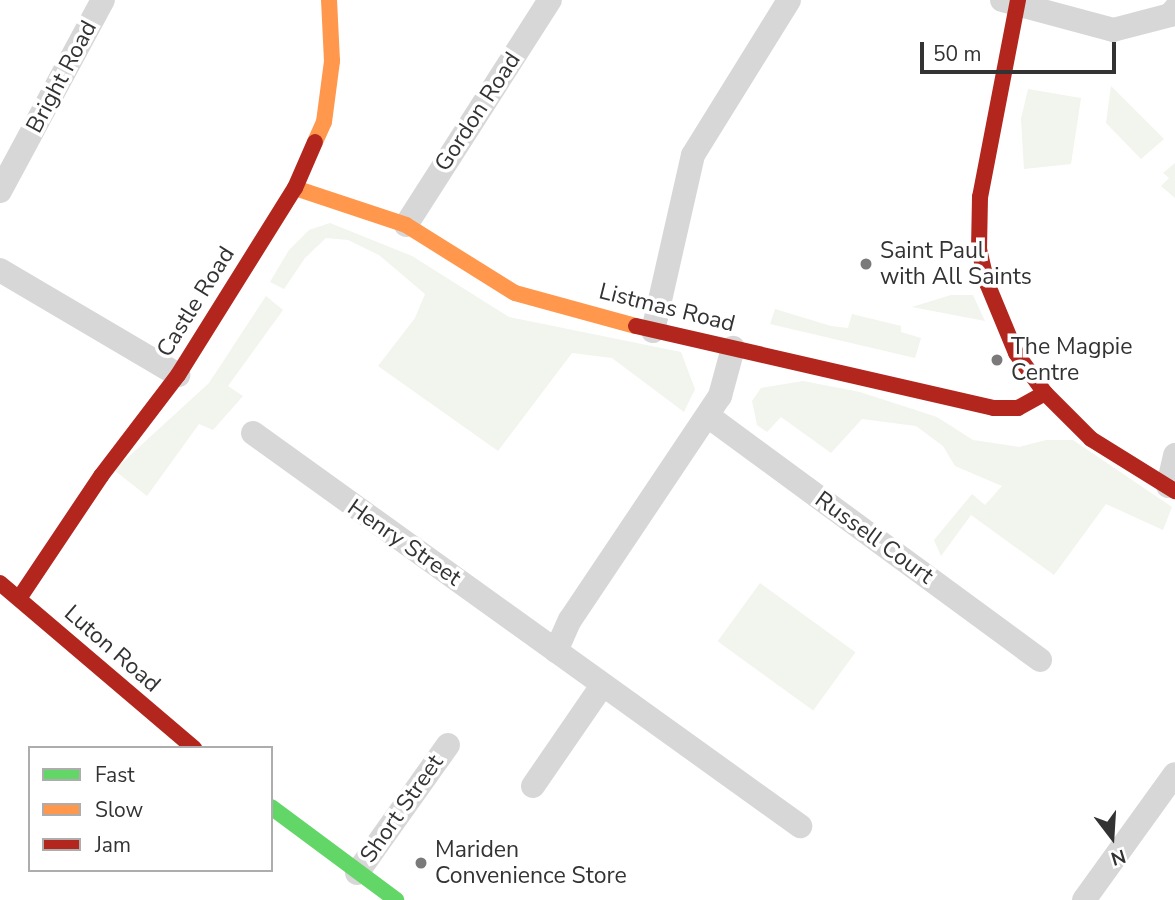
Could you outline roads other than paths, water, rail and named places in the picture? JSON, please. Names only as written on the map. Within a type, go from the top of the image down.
[{"type":"street","name":"Bright Road","points":[[0,191],[103,0]]},
{"type":"street","name":"Castle Road","points":[[7,591],[101,476],[178,375],[295,188],[324,122],[332,61],[329,0]]},
{"type":"street","name":"Gordon Road","points":[[406,225],[550,0]]},
{"type":"street","points":[[653,331],[693,155],[789,0]]},
{"type":"street","points":[[1175,9],[1170,15],[1113,30],[1012,2],[980,197],[979,249],[987,283],[1011,342],[1045,393],[1091,439],[1171,489],[1175,455]]},
{"type":"street","name":"Listmas Road","points":[[295,188],[406,225],[514,293],[653,331],[994,408],[1018,408],[1045,393]]},
{"type":"street","points":[[0,270],[178,375]]},
{"type":"street","points":[[556,651],[570,620],[724,389],[733,348]]},
{"type":"street","name":"Russell Court","points":[[708,416],[1040,660]]},
{"type":"street","name":"Henry Street","points":[[253,433],[556,651],[601,687],[800,826]]},
{"type":"street","name":"Luton Road","points":[[7,591],[192,746]]},
{"type":"street","points":[[533,786],[601,687]]},
{"type":"street","name":"Short Street","points":[[357,873],[448,745]]},
{"type":"street","points":[[1084,900],[1175,774]]},
{"type":"street","points":[[273,809],[396,900]]},
{"type":"place","name":"Saint Paul with All Saints","points":[[866,264]]},
{"type":"place","name":"The Magpie Centre","points":[[997,360]]},
{"type":"place","name":"Mariden Convenience Store","points":[[421,863]]}]
